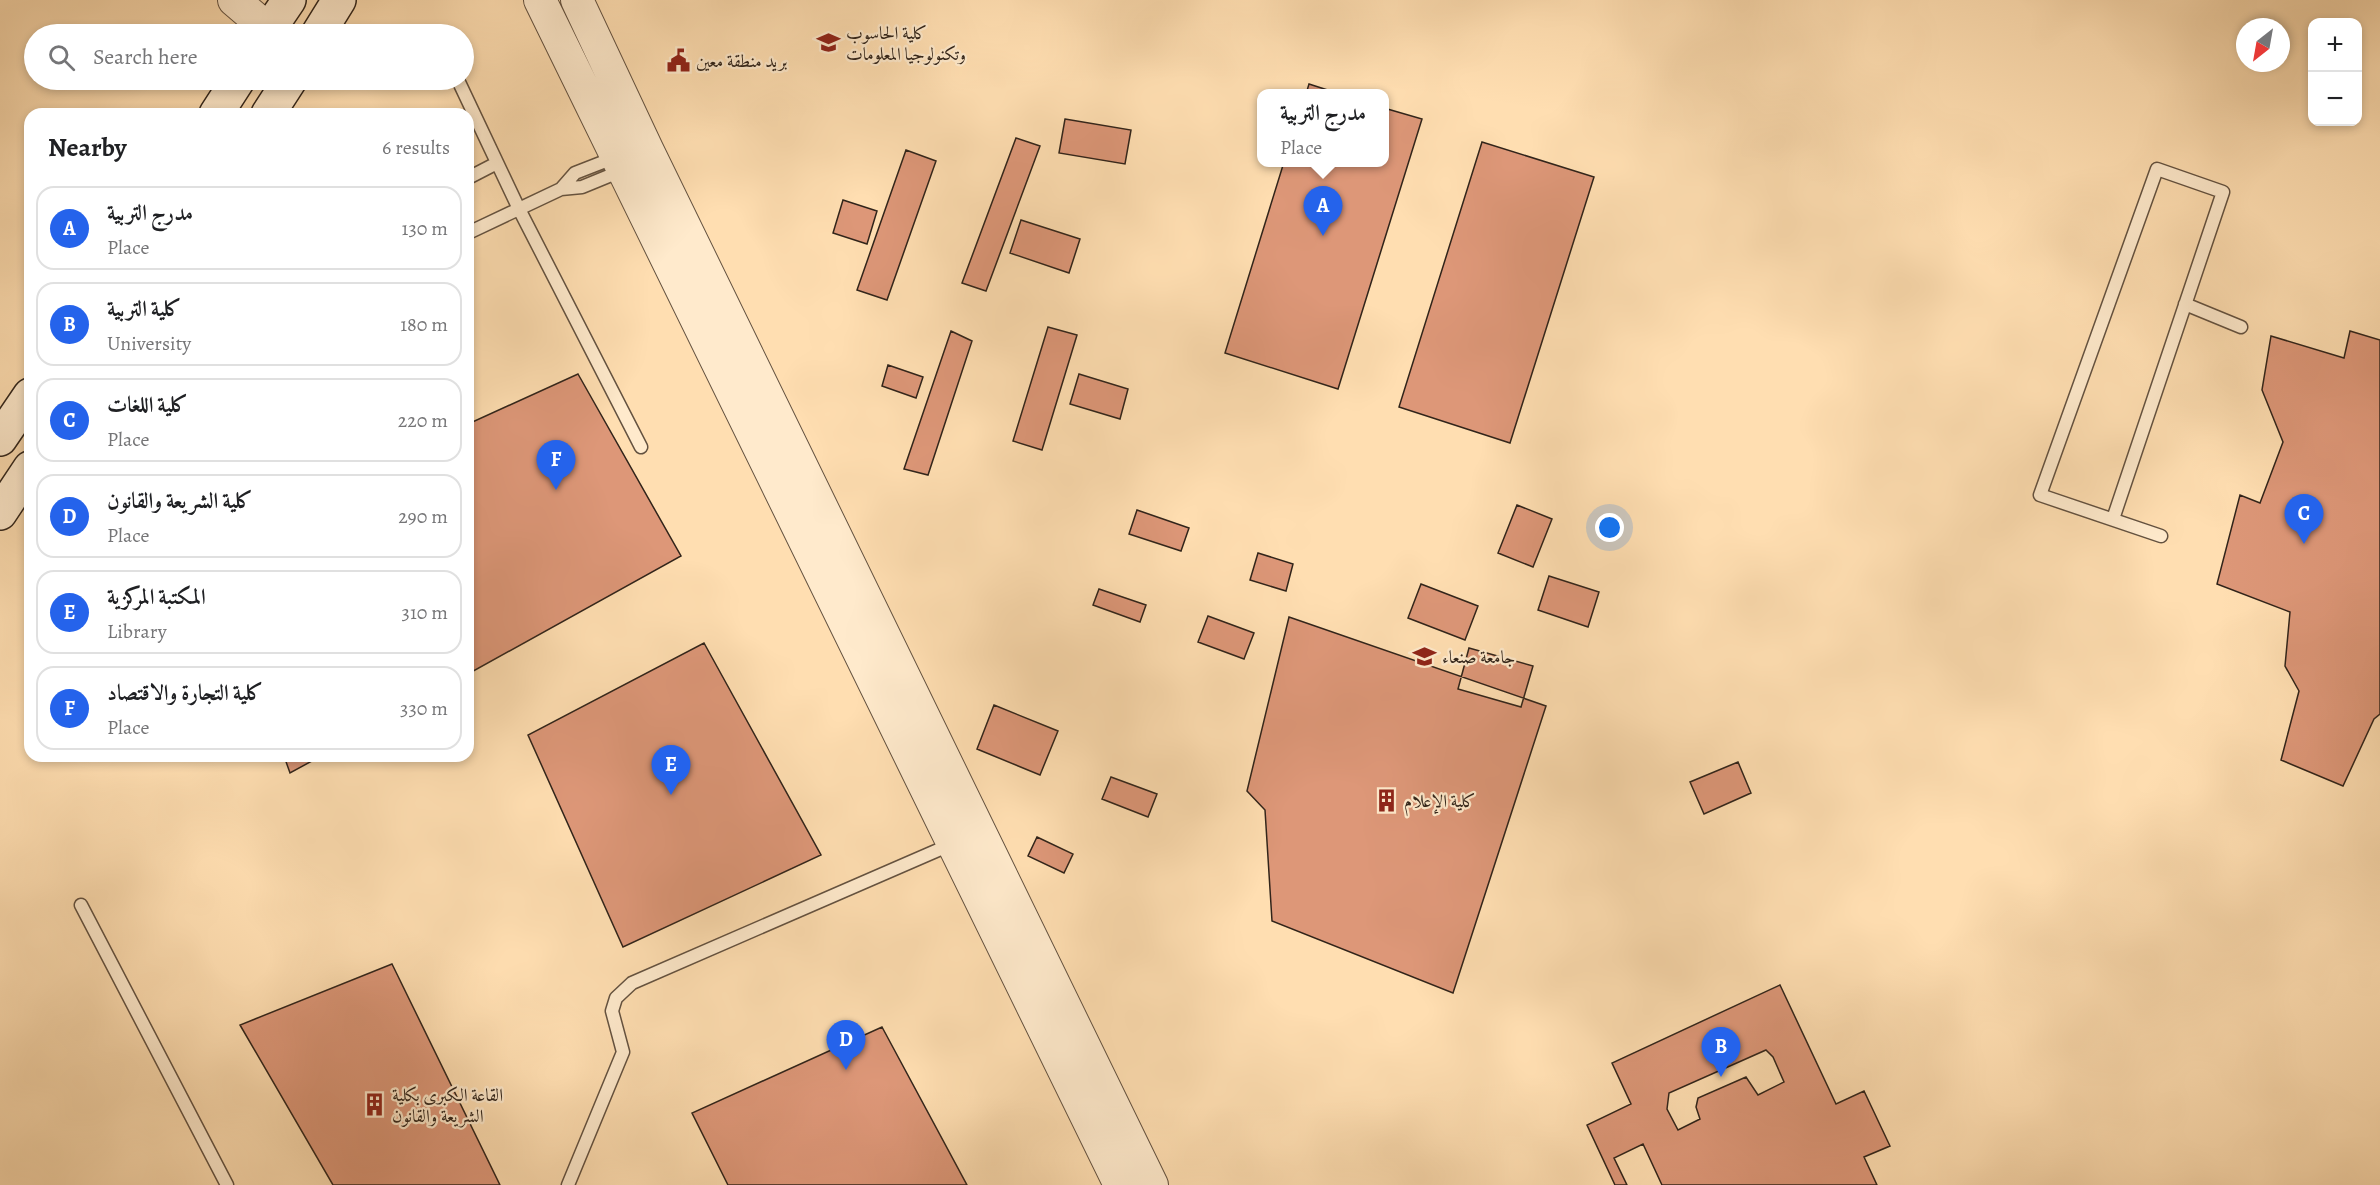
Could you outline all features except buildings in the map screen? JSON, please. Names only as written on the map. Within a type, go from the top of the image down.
[{"type":"main road","points":[[272,24],[289,0]]},
{"type":"main road","points":[[324,24],[339,0]]},
{"type":"main road","points":[[220,108],[232,90]]},
{"type":"main road","points":[[272,108],[284,90]]},
{"type":"main road","points":[[0,439],[24,404]]},
{"type":"main road","points":[[0,513],[19,465]]},
{"type":"street","points":[[234,0],[259,24]]},
{"type":"street","points":[[540,0],[630,158],[1152,1185]]},
{"type":"street","points":[[577,0],[630,158],[953,843],[1120,1185]]},
{"type":"lane","points":[[463,90],[471,108]]},
{"type":"lane","points":[[474,114],[519,209],[641,447]]},
{"type":"lane","points":[[474,230],[561,189],[575,173],[630,158]]},
{"type":"lane","points":[[474,175],[497,163]]},
{"type":"lane","points":[[2112,519],[2223,192],[2157,169],[2040,495],[2161,536]]},
{"type":"lane","points":[[2185,304],[2241,327]]},
{"type":"lane","points":[[568,1185],[623,1052],[612,1011],[616,998],[632,983],[953,843]]},
{"type":"lane","points":[[81,905],[227,1185]]},
{"type":"place","name":"كلية الحاسوب وتكنولوجيا المعلومات","points":[[828,43]]},
{"type":"place","name":"بريد منطقة معين","points":[[678,61]]},
{"type":"place","name":"مدرج التربية","points":[[1323,236]]},
{"type":"place","name":"كلية التجارة والاقتصاد","points":[[556,490]]},
{"type":"place","name":"كلية اللغات","points":[[2304,544]]},
{"type":"place","name":"جامعة صنعاء","points":[[1424,657]]},
{"type":"place","name":"المكتبة المركزية","points":[[671,795]]},
{"type":"place","name":"كلية الإعلام","points":[[1386,801]]},
{"type":"place","name":"كلية الشريعة والقانون","points":[[846,1070]]},
{"type":"place","name":"كلية التربية","points":[[1721,1077]]},
{"type":"place","name":"القاعة الكبرى بكلية الشريعة والقانون","points":[[374,1105]]}]
